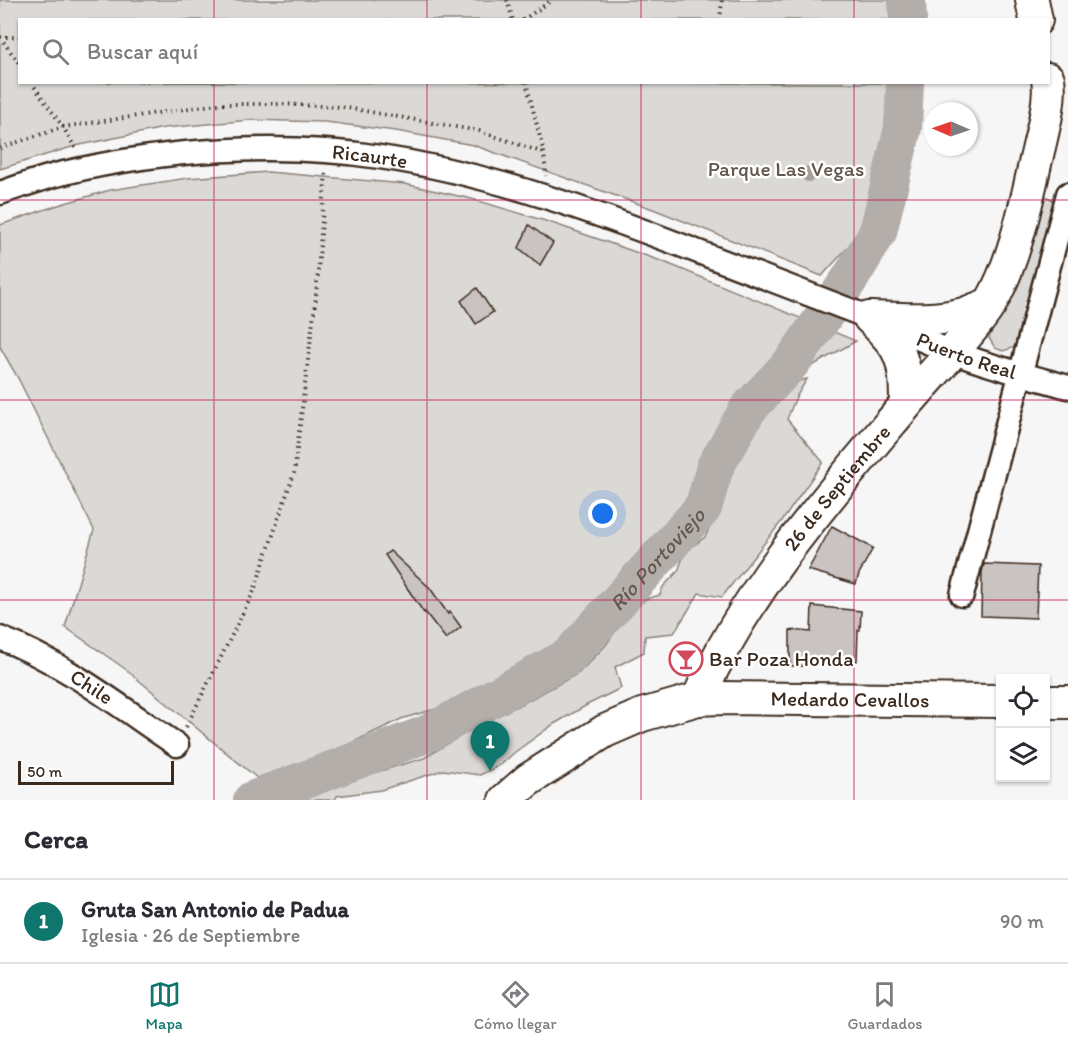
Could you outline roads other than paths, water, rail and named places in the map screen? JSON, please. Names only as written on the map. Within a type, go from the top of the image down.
[{"type":"street","points":[[1032,0],[1036,18]]},
{"type":"street","name":"26 de Septiembre","points":[[698,699],[712,666],[728,638],[770,573],[802,530],[990,304],[1002,280],[1013,248],[1055,84]]},
{"type":"street","name":"Ricaurte","points":[[0,193],[44,178],[83,169],[166,155],[226,151],[328,152],[379,157],[498,182],[548,196],[727,263]]},
{"type":"street","points":[[962,595],[1068,194],[1031,180]]},
{"type":"street","name":"Puerto Real","points":[[727,263],[952,352],[1068,387]]},
{"type":"street","points":[[870,318],[909,320],[948,317],[990,304]]},
{"type":"street","points":[[870,318],[893,344],[902,361],[906,382],[906,404]]},
{"type":"street","name":"Chile","points":[[0,638],[37,654],[69,672],[177,746]]},
{"type":"street","points":[[505,800],[528,780],[605,731],[642,715],[698,699]]},
{"type":"street","name":"Medardo Cevallos","points":[[698,699],[996,702]]},
{"type":"street","points":[[1050,702],[1068,702]]},
{"type":"waterway","name":"Río Portoviejo","points":[[907,0],[908,18]]},
{"type":"waterway","name":"Río Portoviejo","points":[[252,800],[429,733],[568,657],[703,508],[715,467],[748,409],[792,362],[851,277],[878,232],[903,128],[905,84]]},
{"type":"place","name":"Bar Poza Honda","points":[[686,659]]},
{"type":"place","name":"Gruta San Antonio de Padua","points":[[490,771]]},
{"type":"park label","name":"Parque Las Vegas","points":[[786,169]]}]
